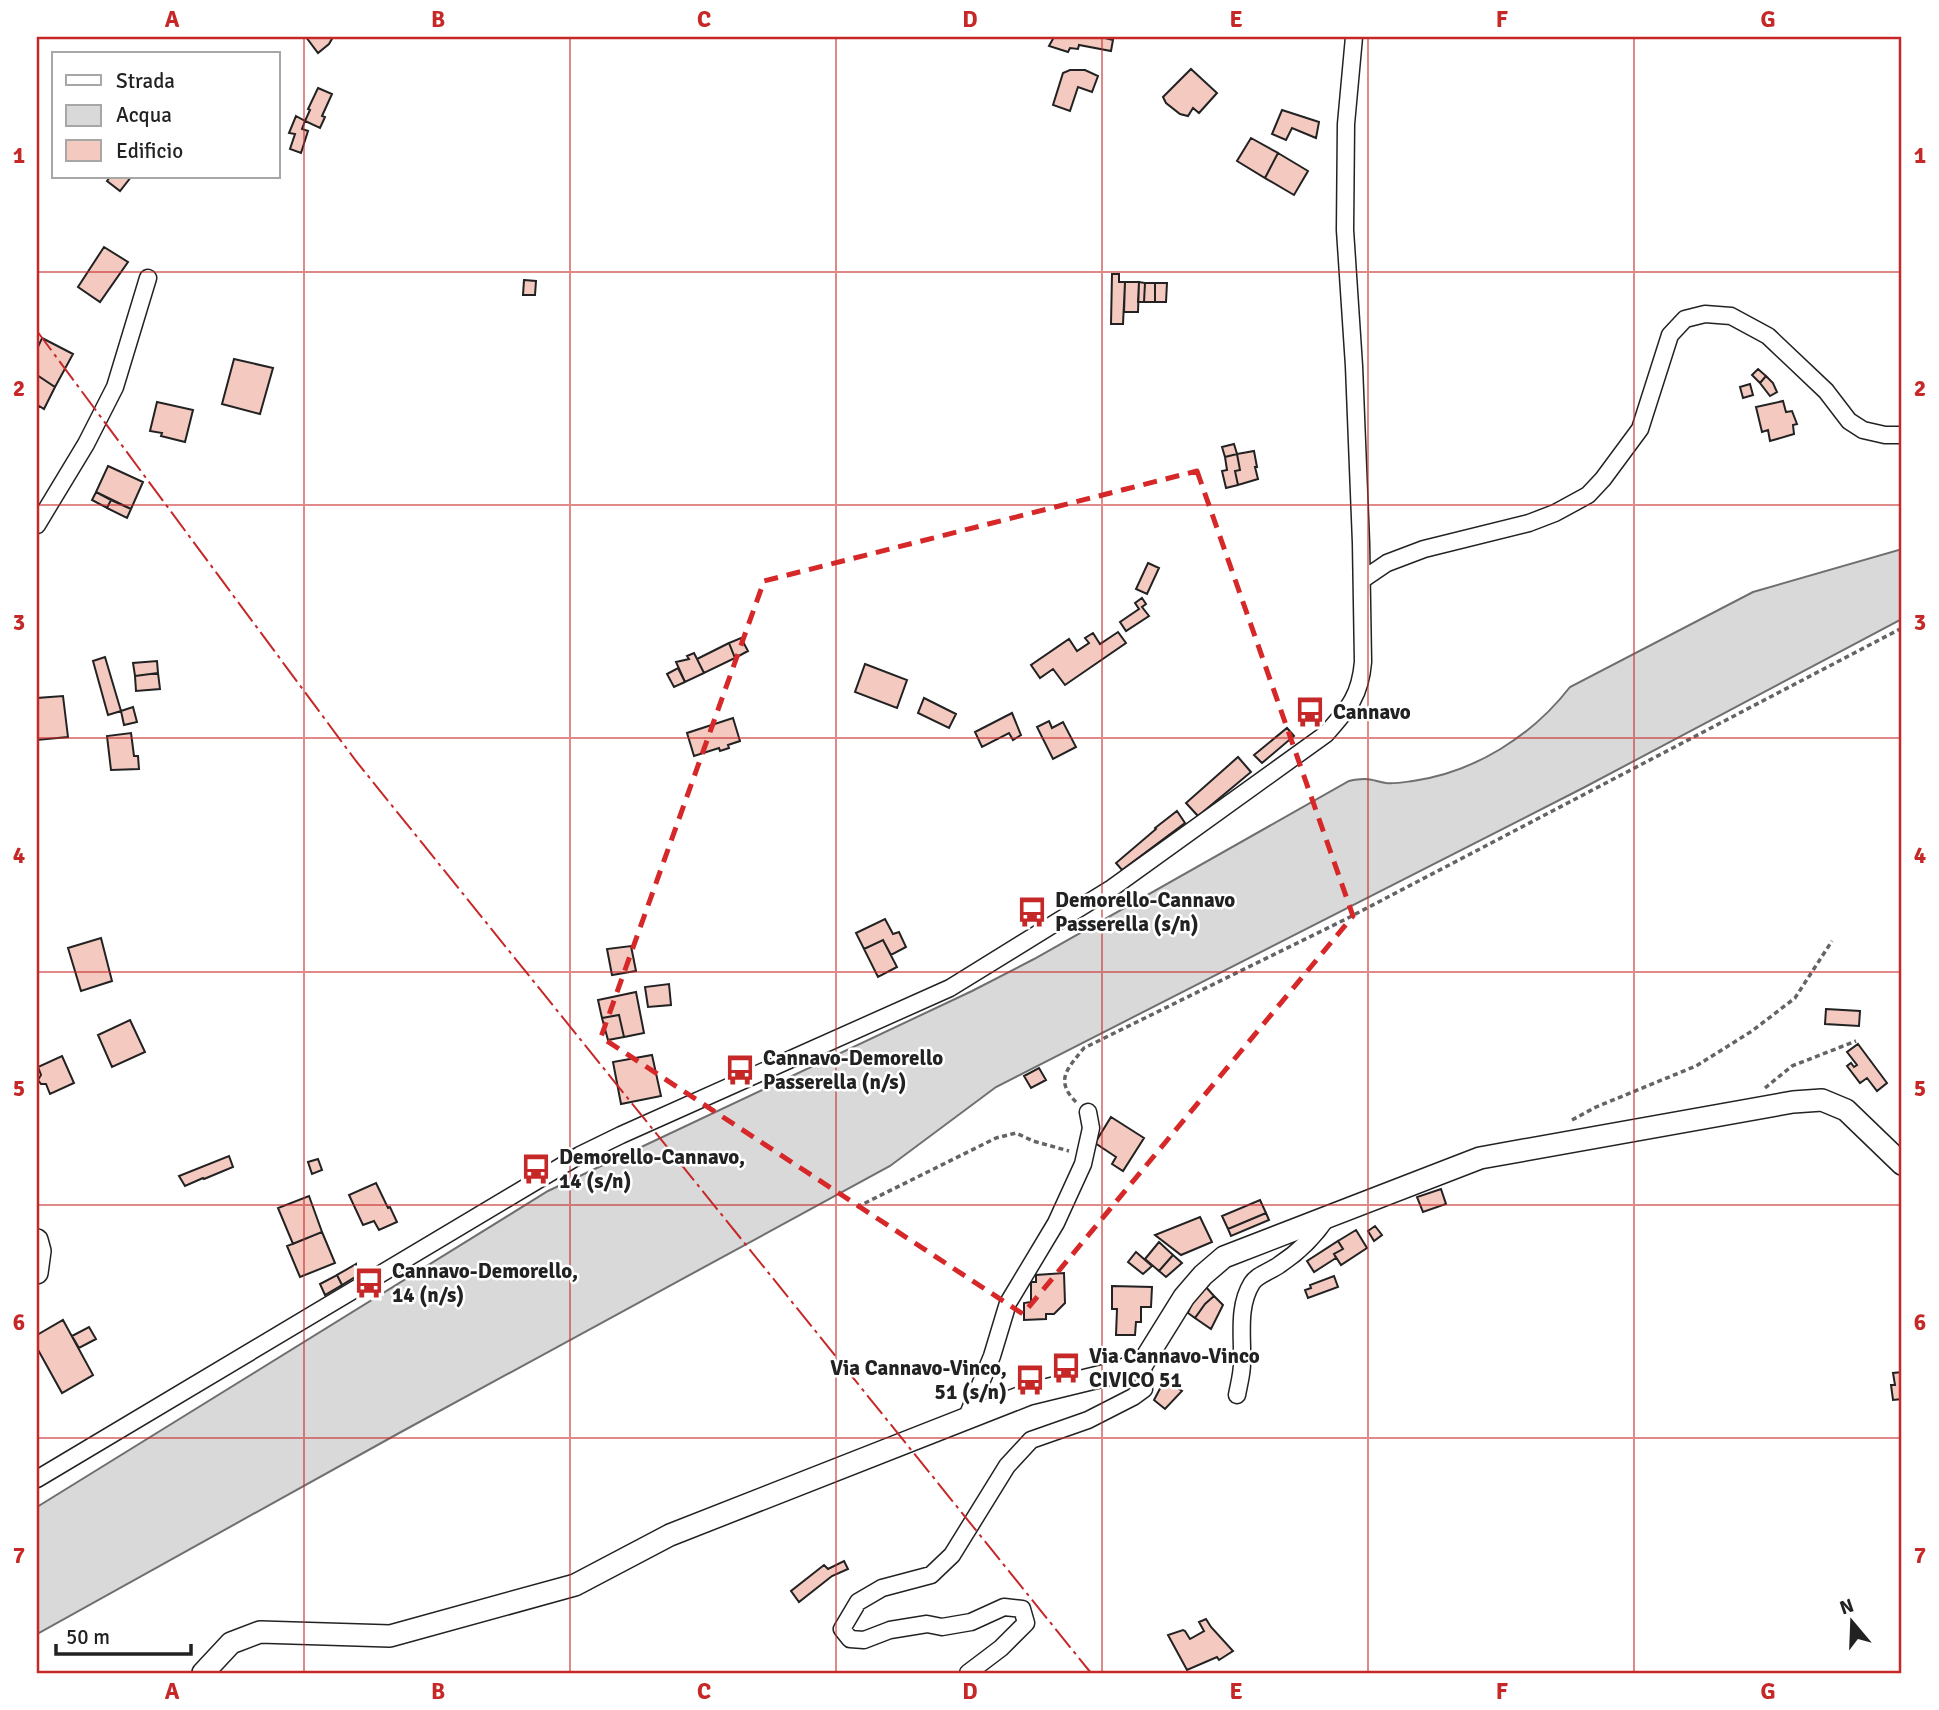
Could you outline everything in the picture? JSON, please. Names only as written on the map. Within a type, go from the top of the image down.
[{"type":"street","points":[[37,1479],[580,1155],[950,988],[1112,888],[1326,734],[1350,708],[1361,681],[1363,662],[1354,379],[1345,230],[1346,124],[1354,37]]},
{"type":"street","points":[[37,525],[86,444],[115,387],[148,278]]},
{"type":"street","points":[[1362,580],[1387,563],[1423,549],[1529,523],[1555,513],[1588,495],[1640,429],[1670,335],[1685,319],[1706,314],[1731,316],[1768,337],[1826,391],[1849,421],[1863,430],[1885,435],[1902,435]]},
{"type":"street","points":[[968,1673],[1001,1648],[1026,1623],[1022,1609],[1004,1607],[971,1622],[942,1627],[927,1625],[890,1630],[864,1640],[850,1639],[842,1629],[858,1602],[882,1588],[931,1575],[952,1555],[1007,1466],[1031,1440],[1088,1420],[1144,1389],[1143,1363],[1184,1297],[1203,1275],[1224,1257],[1480,1157],[1793,1102],[1822,1100],[1846,1110],[1902,1164]]},
{"type":"street","points":[[966,1419],[992,1356],[1008,1303],[1056,1223],[1081,1169],[1091,1128],[1088,1112]]},
{"type":"street","points":[[1237,1395],[1242,1367],[1241,1324],[1246,1298],[1253,1281],[1279,1265],[1315,1236],[1328,1216]]},
{"type":"street","points":[[37,1240],[40,1251],[37,1273]]},
{"type":"street","points":[[203,1673],[231,1643],[260,1632],[390,1636],[575,1585],[670,1535],[1029,1394],[1107,1375],[1143,1363]]},
{"type":"path","points":[[1088,1112],[1066,1092],[1064,1083],[1067,1069],[1084,1048],[1346,919],[1902,628]]},
{"type":"path","points":[[1549,1145],[1564,1125],[1597,1107],[1696,1066],[1752,1031],[1795,998],[1832,941]]},
{"type":"path","points":[[1746,1110],[1763,1089],[1792,1066],[1856,1041]]},
{"type":"path","points":[[857,1207],[996,1138],[1016,1133],[1075,1155],[1081,1169]]},
{"type":"highlighted area","points":[[1197,471],[1353,916],[1023,1314],[601,1037],[764,581]]},
{"type":"water","points":[[1902,549],[1902,619],[1583,788],[996,1087],[890,1166],[37,1634],[37,1507],[548,1191],[972,991],[1034,959],[1349,781],[1413,781],[1436,776],[1480,760],[1520,736],[1555,705],[1570,687],[1753,592]]},
{"type":"building","points":[[306,37],[333,37],[318,53]]},
{"type":"building","points":[[1054,37],[1101,37],[1113,40],[1111,51],[1079,45],[1078,49],[1070,48],[1068,52],[1049,46]]},
{"type":"building","points":[[1191,69],[1217,93],[1199,113],[1193,108],[1188,116],[1180,114],[1166,103],[1163,97]]},
{"type":"building","points":[[1085,70],[1098,76],[1092,92],[1078,87],[1070,111],[1053,105],[1063,73]]},
{"type":"building","points":[[318,88],[332,94],[322,116],[325,117],[320,128],[305,121]]},
{"type":"building","points":[[1282,110],[1319,122],[1316,138],[1292,128],[1286,140],[1272,134]]},
{"type":"building","points":[[296,116],[305,121],[302,129],[308,131],[301,153],[290,149],[295,134],[289,133]]},
{"type":"building","points":[[1251,138],[1278,153],[1265,178],[1237,161]]},
{"type":"building","points":[[1278,153],[1308,171],[1294,195],[1265,178]]},
{"type":"building","points":[[109,178],[130,178],[120,191],[107,181]]},
{"type":"building","points":[[104,247],[128,262],[100,302],[78,287]]},
{"type":"building","points":[[1112,274],[1119,274],[1119,282],[1125,282],[1123,324],[1111,324]]},
{"type":"building","points":[[524,280],[536,281],[535,295],[523,295]]},
{"type":"building","points":[[1125,282],[1139,282],[1138,312],[1124,312]]},
{"type":"building","points":[[1139,282],[1145,283],[1144,302],[1138,302]]},
{"type":"building","points":[[1145,283],[1155,283],[1155,302],[1144,302]]},
{"type":"building","points":[[1155,283],[1167,283],[1166,302],[1155,302]]},
{"type":"building","points":[[42,338],[73,354],[55,387],[37,375],[37,349]]},
{"type":"building","points":[[234,359],[273,368],[260,414],[222,404]]},
{"type":"building","points":[[1758,369],[1766,376],[1760,383],[1752,375]]},
{"type":"building","points":[[37,375],[55,387],[44,409],[39,406],[37,411]]},
{"type":"building","points":[[1766,376],[1777,392],[1770,396],[1760,383]]},
{"type":"building","points":[[1750,384],[1753,395],[1743,398],[1740,387]]},
{"type":"building","points":[[1783,401],[1786,412],[1792,411],[1797,424],[1793,425],[1794,434],[1770,441],[1768,430],[1762,432],[1756,407]]},
{"type":"building","points":[[157,402],[193,410],[185,442],[150,431]]},
{"type":"building","points":[[1234,444],[1237,454],[1225,457],[1222,447]]},
{"type":"building","points":[[1254,451],[1258,479],[1238,485],[1235,471],[1240,470],[1237,454]]},
{"type":"building","points":[[1237,454],[1240,470],[1235,471],[1238,485],[1226,488],[1222,471],[1227,470],[1225,457]]},
{"type":"building","points":[[108,466],[143,482],[131,509],[96,492]]},
{"type":"building","points":[[96,492],[111,500],[107,508],[92,500]]},
{"type":"building","points":[[111,500],[131,509],[127,518],[107,508]]},
{"type":"building","points":[[1148,563],[1159,568],[1147,594],[1136,589]]},
{"type":"building","points":[[1142,598],[1146,604],[1142,607],[1149,616],[1126,631],[1120,622],[1139,609],[1135,603]]},
{"type":"building","points":[[1118,632],[1126,643],[1065,685],[1053,669],[1040,678],[1031,665],[1069,639],[1077,651],[1089,643],[1085,638],[1093,633],[1100,644]]},
{"type":"building","points":[[741,638],[748,651],[735,658],[729,643]]},
{"type":"building","points":[[729,643],[735,658],[704,673],[697,659]]},
{"type":"building","points":[[694,653],[704,673],[685,682],[676,662],[689,659],[687,656]]},
{"type":"building","points":[[105,657],[121,711],[108,715],[93,661]]},
{"type":"building","points":[[157,661],[158,673],[135,676],[133,663]]},
{"type":"building","points":[[865,664],[907,680],[897,708],[855,692]]},
{"type":"building","points":[[678,668],[685,682],[674,687],[667,674]]},
{"type":"building","points":[[158,673],[160,689],[136,691],[135,676]]},
{"type":"building","points":[[63,696],[68,737],[37,740],[37,698]]},
{"type":"building","points":[[924,698],[956,714],[949,728],[918,713]]},
{"type":"building","points":[[133,707],[137,722],[124,725],[121,711]]},
{"type":"building","points":[[1012,713],[1021,735],[1013,740],[1009,733],[982,747],[975,732]]},
{"type":"building","points":[[733,718],[740,741],[720,751],[719,748],[694,756],[687,733]]},
{"type":"building","points":[[1049,721],[1052,728],[1063,722],[1076,747],[1053,759],[1037,727]]},
{"type":"building","points":[[1287,728],[1294,736],[1262,763],[1254,755]]},
{"type":"building","points":[[131,733],[139,769],[111,770],[107,736]]},
{"type":"building","points":[[1238,757],[1251,772],[1198,816],[1186,803]]},
{"type":"building","points":[[1177,811],[1185,823],[1122,870],[1116,863]]},
{"type":"building","points":[[885,919],[893,934],[899,932],[906,947],[891,955],[883,940],[864,949],[856,933]]},
{"type":"building","points":[[101,938],[112,981],[81,991],[68,948]]},
{"type":"building","points":[[883,940],[897,967],[878,977],[864,949]]},
{"type":"building","points":[[631,946],[636,971],[612,975],[607,949]]},
{"type":"building","points":[[669,984],[671,1005],[648,1007],[645,987]]},
{"type":"building","points":[[636,992],[644,1033],[624,1037],[619,1015],[602,1018],[598,1000]]},
{"type":"building","points":[[1826,1009],[1860,1011],[1859,1026],[1825,1024]]},
{"type":"building","points":[[619,1015],[624,1037],[608,1040],[602,1018]]},
{"type":"building","points":[[130,1020],[145,1052],[112,1067],[98,1035]]},
{"type":"building","points":[[1858,1044],[1887,1083],[1877,1091],[1867,1078],[1860,1083],[1847,1066],[1851,1063],[1854,1067],[1857,1065],[1847,1052]]},
{"type":"building","points":[[652,1055],[661,1096],[621,1104],[613,1062]]},
{"type":"building","points":[[62,1056],[74,1083],[50,1094],[46,1084],[41,1084],[38,1080],[41,1075],[38,1067]]},
{"type":"building","points":[[1039,1068],[1046,1080],[1031,1088],[1024,1076]]},
{"type":"building","points":[[1111,1117],[1144,1138],[1123,1171],[1112,1164],[1116,1157],[1095,1143]]},
{"type":"building","points":[[229,1156],[233,1167],[204,1179],[185,1186],[179,1176]]},
{"type":"building","points":[[318,1159],[322,1170],[312,1174],[308,1162]]},
{"type":"building","points":[[376,1183],[397,1222],[379,1230],[374,1221],[363,1225],[349,1195]]},
{"type":"building","points":[[1441,1189],[1446,1204],[1423,1212],[1417,1197]]},
{"type":"building","points":[[309,1196],[322,1232],[293,1244],[278,1208]]},
{"type":"building","points":[[1260,1200],[1266,1213],[1228,1229],[1222,1216]]},
{"type":"building","points":[[1266,1213],[1269,1220],[1231,1236],[1228,1229]]},
{"type":"building","points":[[1200,1217],[1212,1242],[1181,1255],[1155,1235]]},
{"type":"building","points":[[1375,1226],[1382,1235],[1374,1241],[1368,1231]]},
{"type":"building","points":[[1356,1230],[1367,1248],[1341,1265],[1334,1254],[1343,1249],[1338,1241]]},
{"type":"building","points":[[322,1232],[335,1263],[300,1277],[287,1246]]},
{"type":"building","points":[[1338,1241],[1343,1249],[1334,1254],[1336,1258],[1314,1272],[1307,1261]]},
{"type":"building","points":[[1159,1242],[1173,1255],[1159,1271],[1145,1259]]},
{"type":"building","points":[[1136,1252],[1152,1266],[1143,1274],[1128,1262]]},
{"type":"building","points":[[1173,1255],[1182,1263],[1166,1277],[1159,1271]]},
{"type":"building","points":[[356,1264],[355,1277],[342,1285],[337,1275]]},
{"type":"building","points":[[1064,1273],[1065,1303],[1054,1314],[1046,1314],[1046,1319],[1024,1320],[1024,1303],[1031,1302],[1031,1282],[1036,1282],[1036,1275]]},
{"type":"building","points":[[337,1275],[342,1285],[325,1295],[320,1284]]},
{"type":"building","points":[[1334,1276],[1338,1287],[1308,1298],[1305,1290],[1311,1288],[1310,1285]]},
{"type":"building","points":[[1112,1286],[1152,1287],[1151,1307],[1141,1307],[1141,1322],[1136,1322],[1135,1335],[1116,1335],[1117,1309],[1112,1309]]},
{"type":"building","points":[[1205,1286],[1214,1296],[1195,1318],[1188,1313],[1195,1295]]},
{"type":"building","points":[[1214,1296],[1223,1305],[1211,1329],[1195,1318]]},
{"type":"building","points":[[63,1320],[93,1375],[62,1393],[37,1348],[37,1335]]},
{"type":"building","points":[[89,1327],[96,1339],[79,1348],[72,1336]]},
{"type":"building","points":[[1902,1372],[1902,1399],[1893,1400],[1893,1373]]},
{"type":"building","points":[[1165,1379],[1182,1391],[1165,1409],[1154,1400]]},
{"type":"building","points":[[844,1561],[848,1569],[832,1576],[799,1602],[791,1591],[824,1565],[828,1569]]},
{"type":"building","points":[[1206,1619],[1233,1651],[1219,1660],[1217,1657],[1187,1670],[1168,1635],[1183,1630],[1190,1639],[1204,1631],[1199,1622]]},
{"type":"power","points":[[37,331],[356,761],[1091,1673]]},
{"type":"place","name":"Cannavo","points":[[1310,712]]},
{"type":"place","name":"Demorello-Cannavo Passerella (s/n)","points":[[1032,912]]},
{"type":"place","name":"Cannavo-Demorello Passerella (n/s)","points":[[740,1070]]},
{"type":"place","name":"Demorello-Cannavo, 14 (s/n)","points":[[536,1169]]},
{"type":"place","name":"Cannavo-Demorello, 14 (n/s)","points":[[369,1283]]},
{"type":"place","name":"Via Cannavo-Vinco CIVICO 51","points":[[1066,1368]]},
{"type":"place","name":"Via Cannavo-Vinco, 51 (s/n)","points":[[1030,1380]]}]
